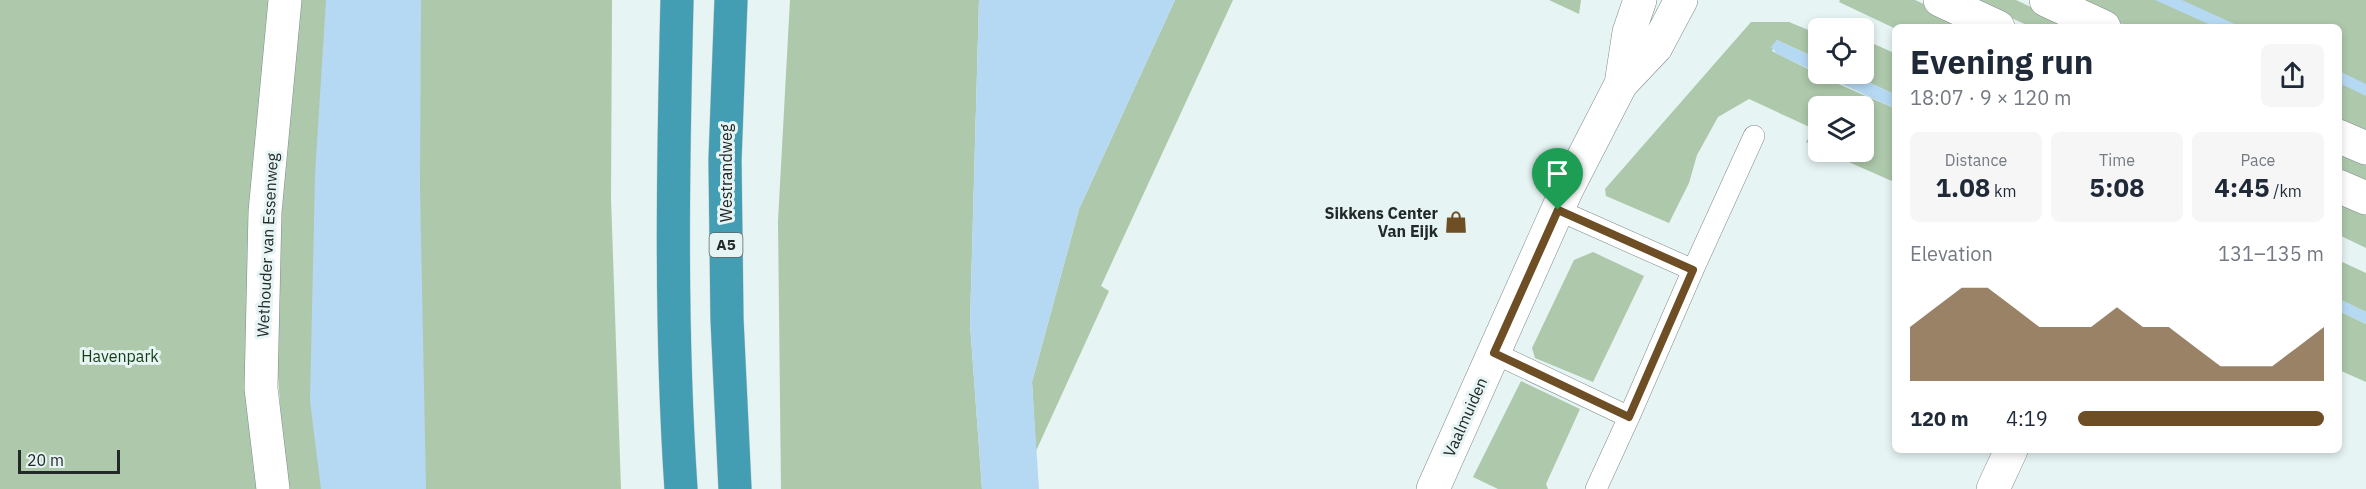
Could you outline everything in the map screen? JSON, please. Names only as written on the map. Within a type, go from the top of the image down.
[{"type":"highway","points":[[677,0],[674,124],[674,320],[681,489]]},
{"type":"highway","name":"Westrandweg","points":[[730,0],[725,160],[728,319],[735,489]]},
{"type":"street","name":"Wethouder van Essenweg","points":[[273,489],[261,388],[264,223],[285,0]]},
{"type":"street","name":"Vaalmuiden","points":[[1621,84],[1629,32],[1640,0]]},
{"type":"street","name":"Vaalmuiden","points":[[1433,489],[1566,191],[1621,84],[1656,46],[1681,0]]},
{"type":"street","points":[[1940,0],[1992,24]]},
{"type":"street","points":[[2046,0],[2098,24]]},
{"type":"street","points":[[2342,138],[2366,148]]},
{"type":"street","points":[[2342,188],[2366,198]]},
{"type":"street","points":[[1993,489],[2010,453]]},
{"type":"lane","points":[[1596,489],[1754,136]]},
{"type":"lane","points":[[1558,210],[1693,270]]},
{"type":"lane","points":[[1494,353],[1629,417]]},
{"type":"green space","name":"Havenpark","points":[[0,0],[273,0],[262,489],[0,489]]},
{"type":"green space","points":[[298,0],[612,0],[611,198],[621,489],[286,489],[275,333],[286,140]]},
{"type":"green space","points":[[790,0],[979,0],[970,324],[982,489],[781,489],[778,221]]},
{"type":"green space","points":[[1175,0],[1233,0],[1101,286],[1109,291],[1036,451],[1032,382],[1079,209]]},
{"type":"green space","points":[[1549,0],[1581,0],[1579,14]]},
{"type":"green space","points":[[1840,0],[1915,0],[1967,24],[1892,24],[1892,27],[1839,2]]},
{"type":"green space","points":[[1973,0],[2016,0],[2068,24],[2025,24]]},
{"type":"green space","points":[[2070,0],[2366,0],[2366,139],[2342,127],[2342,24],[2122,24]]},
{"type":"green space","points":[[1751,22],[1789,22],[1808,30],[1808,54],[1777,40],[1772,51],[1808,69],[1808,84],[1838,84],[1866,96],[1808,96],[1808,126],[1749,99],[1718,117],[1697,155],[1689,183],[1669,223],[1606,196],[1605,189]]},
{"type":"green space","points":[[1874,44],[1892,52],[1892,93],[1872,84]]},
{"type":"green space","points":[[1874,99],[1892,107],[1892,181],[1849,162],[1874,162]]},
{"type":"green space","points":[[2342,152],[2366,162],[2366,182],[2342,171]]},
{"type":"green space","points":[[2342,199],[2366,209],[2366,248],[2342,236]]},
{"type":"green space","points":[[1593,252],[1644,276],[1593,382],[1535,358],[1532,348],[1574,260]]},
{"type":"green space","points":[[2342,262],[2366,273],[2366,312],[2342,300]]},
{"type":"green space","points":[[2342,312],[2366,324],[2366,382],[2342,371]]},
{"type":"green space","points":[[1521,381],[1580,409],[1546,484],[1548,489],[1498,489],[1473,477]]},
{"type":"water","points":[[326,0],[421,0],[420,187],[426,489],[321,489],[310,401],[315,175]]},
{"type":"water","points":[[979,0],[1175,0],[1079,209],[1032,382],[1039,489],[982,489],[970,324]]},
{"type":"water","points":[[2155,0],[2182,0],[2234,24],[2208,24]]},
{"type":"water","points":[[1777,40],[1808,54],[1808,68],[1777,54],[1771,47]]},
{"type":"water","points":[[2342,72],[2366,84],[2366,96],[2342,84]]},
{"type":"water","points":[[1842,84],[1872,84],[1892,93],[1892,107],[1874,99],[1874,96],[1868,96]]},
{"type":"water","points":[[2342,300],[2366,312],[2366,324],[2342,312]]},
{"type":"place","name":"Sikkens Center Van Eijk","points":[[1456,222]]},
{"type":"route","points":[[1558,210],[1693,270],[1629,417],[1494,353],[1558,210]]}]
